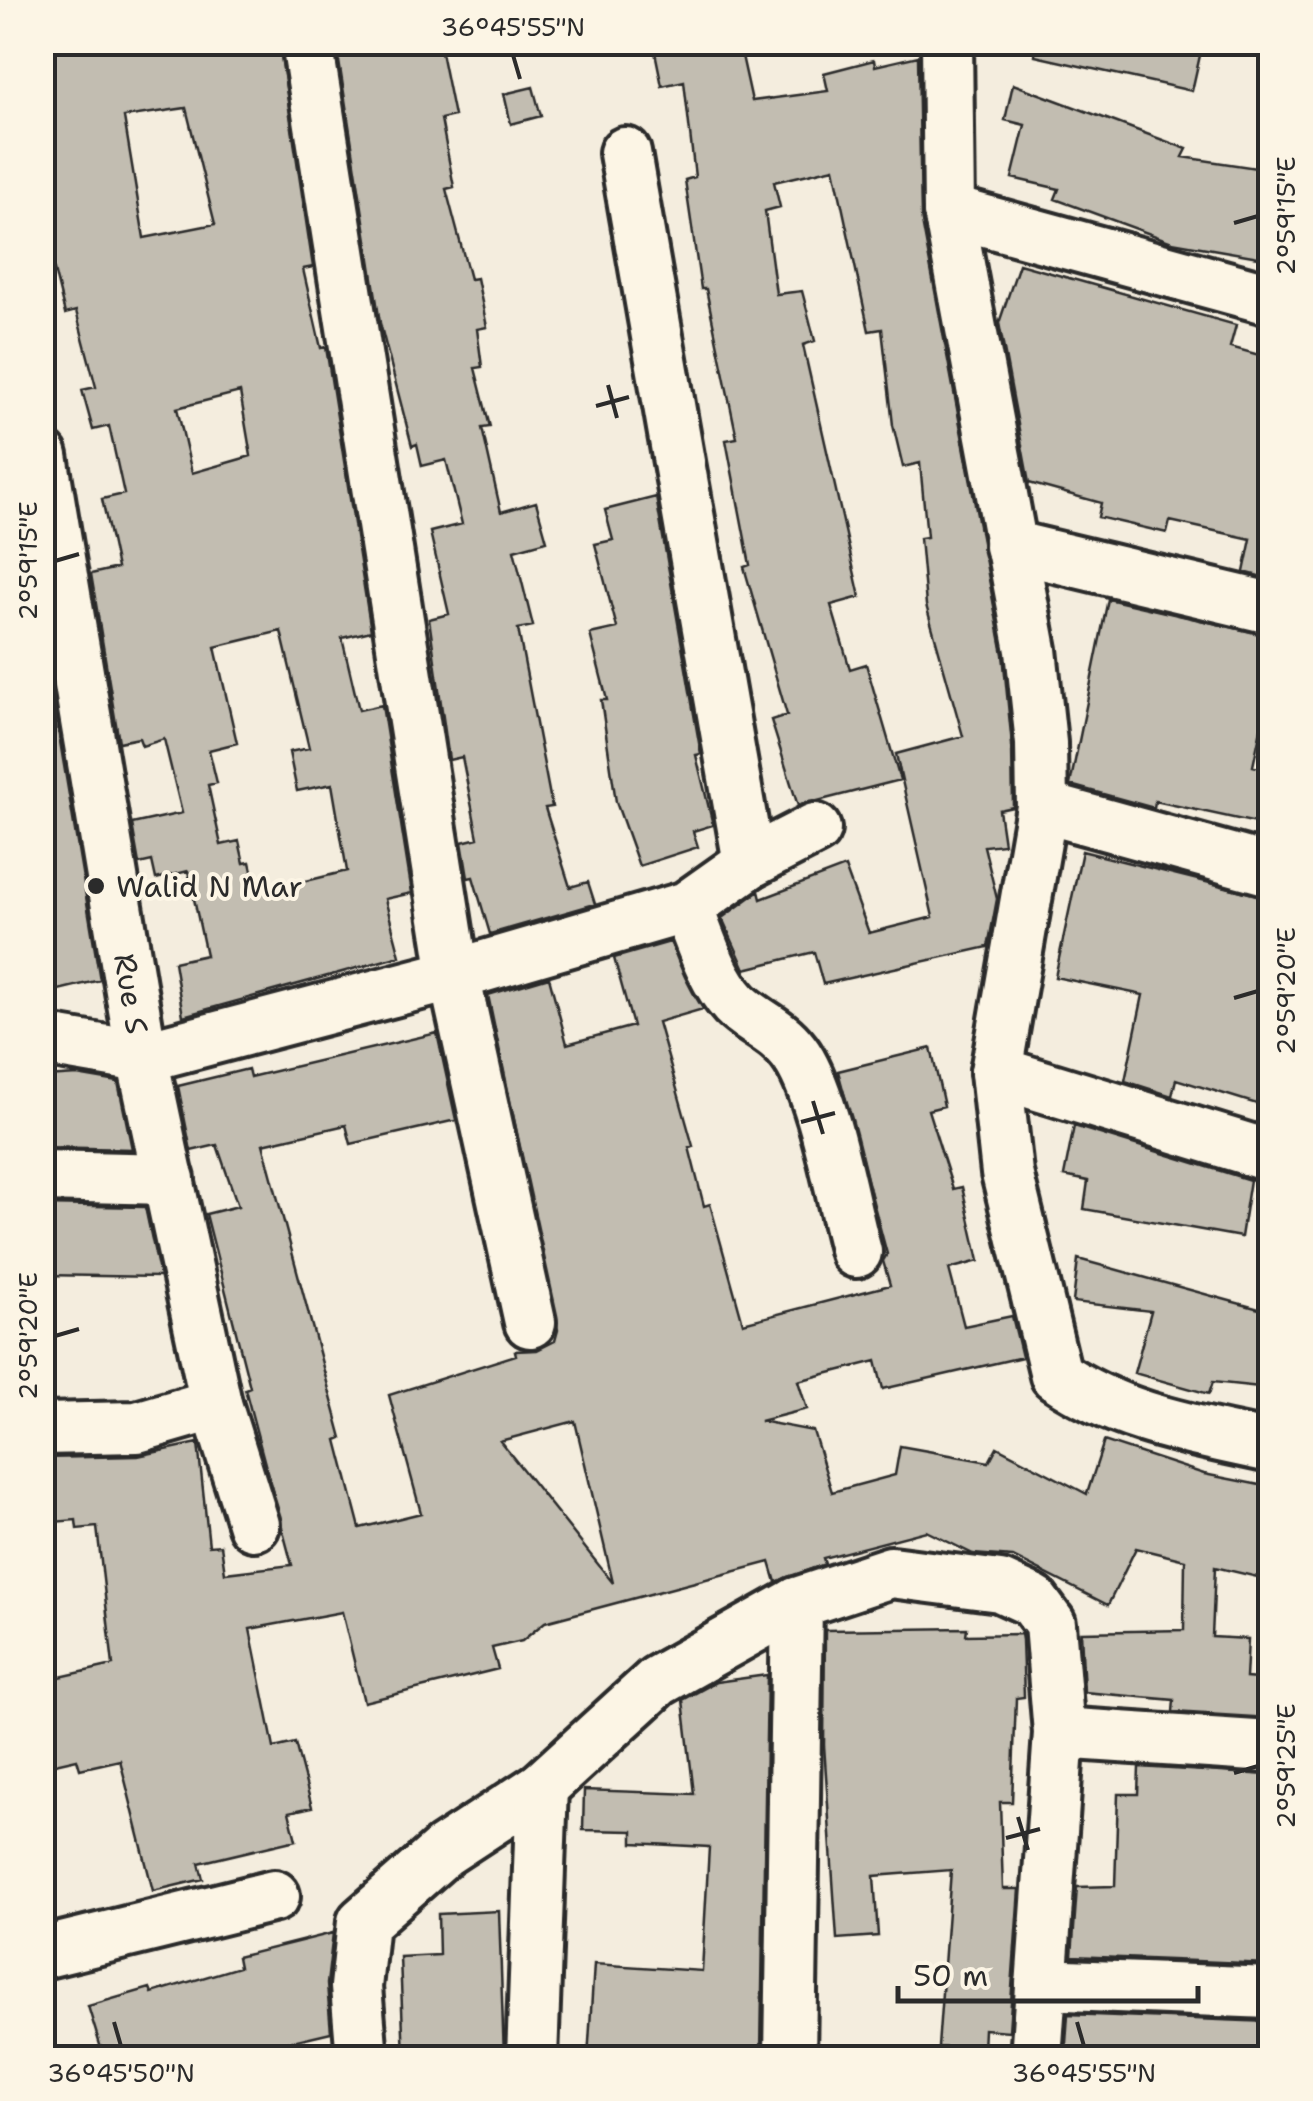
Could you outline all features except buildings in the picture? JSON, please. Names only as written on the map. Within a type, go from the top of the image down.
[{"type":"street","points":[[307,42],[454,975],[530,1322]]},
{"type":"street","points":[[947,42],[949,211],[1032,650],[1042,743],[1042,806],[996,1072],[1007,1173],[1056,1374],[1092,1399],[1131,1416],[1270,1447]]},
{"type":"street","points":[[626,153],[749,863]]},
{"type":"street","points":[[949,211],[1270,299]]},
{"type":"street","name":"Rue S","points":[[42,456],[142,1057],[216,1404],[254,1525]]},
{"type":"street","points":[[1010,546],[1270,608]]},
{"type":"street","points":[[1042,806],[1270,870]]},
{"type":"street","points":[[42,1040],[142,1057],[454,975],[687,907],[749,863],[815,829]]},
{"type":"street","points":[[687,907],[724,990],[738,1008],[756,1016],[796,1054],[813,1094],[856,1252]]},
{"type":"street","points":[[996,1072],[1270,1156]]},
{"type":"street","points":[[42,1176],[169,1178]]},
{"type":"street","points":[[42,1429],[137,1427],[216,1404]]},
{"type":"street","points":[[362,2058],[356,1987],[363,1922],[444,1852],[542,1786],[658,1681],[797,1604],[892,1572],[1000,1586],[1033,1601],[1050,1624],[1059,1733],[1036,2058]]},
{"type":"street","points":[[790,2058],[797,1604]]},
{"type":"street","points":[[1059,1733],[1270,1747]]},
{"type":"street","points":[[532,2058],[542,1786]]},
{"type":"street","points":[[42,1953],[274,1896]]},
{"type":"street","points":[[1042,1984],[1270,1993]]},
{"type":"place","name":"Walid N Mar","points":[[96,886]]}]
